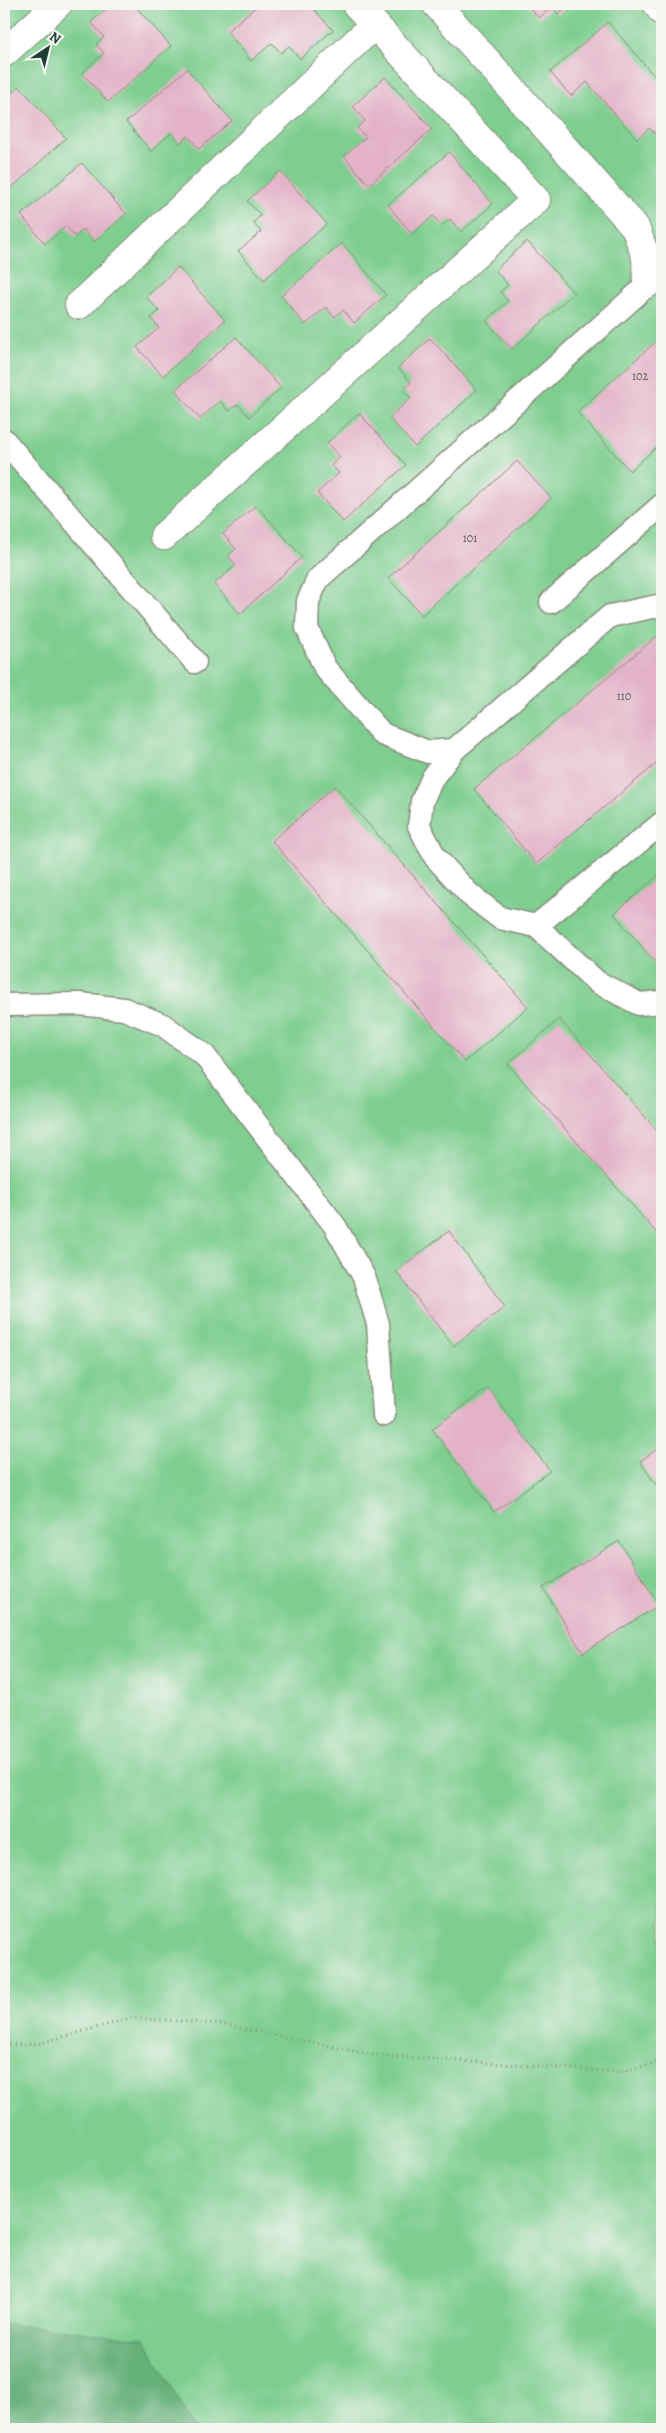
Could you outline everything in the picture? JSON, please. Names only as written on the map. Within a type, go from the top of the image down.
[{"type":"street","points":[[4,53],[58,4]]},
{"type":"street","points":[[164,536],[536,200],[356,4]]},
{"type":"street","points":[[436,4],[634,227],[655,278]]},
{"type":"street","points":[[656,4],[662,11]]},
{"type":"street","points":[[79,305],[374,24]]},
{"type":"lane","points":[[454,750],[428,752],[382,734],[326,668],[307,628],[308,601],[318,579],[655,278]]},
{"type":"lane","points":[[4,440],[195,662]]},
{"type":"lane","points":[[551,602],[662,504]]},
{"type":"lane","points":[[662,605],[610,616],[454,750],[433,777],[422,801],[420,826],[435,857],[470,895],[500,918],[536,926],[598,982],[639,1004],[662,1002]]},
{"type":"lane","points":[[536,926],[662,823]]},
{"type":"lane","points":[[4,1005],[80,1004],[124,1009],[163,1024],[204,1055],[335,1226],[364,1277],[378,1324],[384,1415]]},
{"type":"path","points":[[4,2045],[37,2044],[131,2018],[221,2024],[372,2055],[620,2072],[654,2064],[662,2059]]},
{"type":"green space","points":[[4,4],[662,4],[662,2429],[4,2429]]},
{"type":"green space","points":[[4,2324],[144,2338],[195,2429],[4,2429]]},
{"type":"building","points":[[112,4],[133,4],[171,46],[108,102],[82,73],[104,53],[96,44],[104,37],[91,22]]},
{"type":"building","points":[[259,4],[309,4],[333,30],[300,59],[289,46],[281,53],[272,43],[251,61],[227,31]]},
{"type":"building","points":[[526,4],[570,4],[558,14],[552,7],[539,18]]},
{"type":"building","points":[[608,22],[662,85],[662,129],[656,135],[649,128],[637,139],[587,82],[571,96],[550,72]]},
{"type":"building","points":[[187,69],[232,121],[199,149],[188,136],[180,143],[171,133],[151,151],[126,122]]},
{"type":"building","points":[[385,77],[432,129],[369,185],[344,156],[366,137],[357,128],[365,121],[353,106]]},
{"type":"building","points":[[19,86],[66,138],[4,195],[4,100]]},
{"type":"building","points":[[449,152],[493,204],[461,232],[450,219],[442,226],[433,216],[412,234],[388,205]]},
{"type":"building","points":[[82,163],[126,214],[94,242],[83,229],[75,237],[66,226],[45,244],[21,215]]},
{"type":"building","points":[[280,171],[327,224],[264,280],[238,251],[261,232],[253,223],[261,215],[247,201]]},
{"type":"building","points":[[527,241],[574,293],[512,349],[486,321],[508,301],[500,292],[508,285],[495,270]]},
{"type":"building","points":[[342,243],[386,295],[354,323],[343,310],[334,317],[326,307],[305,325],[281,296]]},
{"type":"building","points":[[178,267],[225,320],[163,376],[137,347],[159,328],[151,318],[159,311],[146,297]]},
{"type":"building","points":[[236,337],[281,388],[249,417],[238,404],[229,411],[220,401],[200,419],[175,390]]},
{"type":"building","points":[[430,338],[477,390],[415,447],[389,418],[411,398],[403,390],[411,382],[398,368]]},
{"type":"building","points":[[660,338],[662,340],[662,442],[630,471],[577,412]]},
{"type":"building","points":[[359,413],[406,465],[343,522],[317,493],[339,473],[331,465],[340,457],[327,443]]},
{"type":"building","points":[[517,461],[551,498],[422,615],[388,578]]},
{"type":"building","points":[[256,505],[302,557],[240,614],[214,584],[236,565],[228,556],[236,549],[223,534]]},
{"type":"building","points":[[662,632],[662,759],[536,864],[474,789]]},
{"type":"building","points":[[335,786],[528,1007],[465,1062],[272,841]]},
{"type":"building","points":[[662,872],[662,970],[614,914]]},
{"type":"building","points":[[559,1019],[662,1136],[662,1239],[508,1064]]},
{"type":"building","points":[[449,1231],[505,1307],[453,1346],[396,1271]]},
{"type":"building","points":[[488,1388],[550,1471],[494,1512],[432,1429]]},
{"type":"building","points":[[662,1446],[662,1494],[640,1461]]},
{"type":"building","points":[[619,1541],[659,1605],[583,1653],[543,1588]]}]
